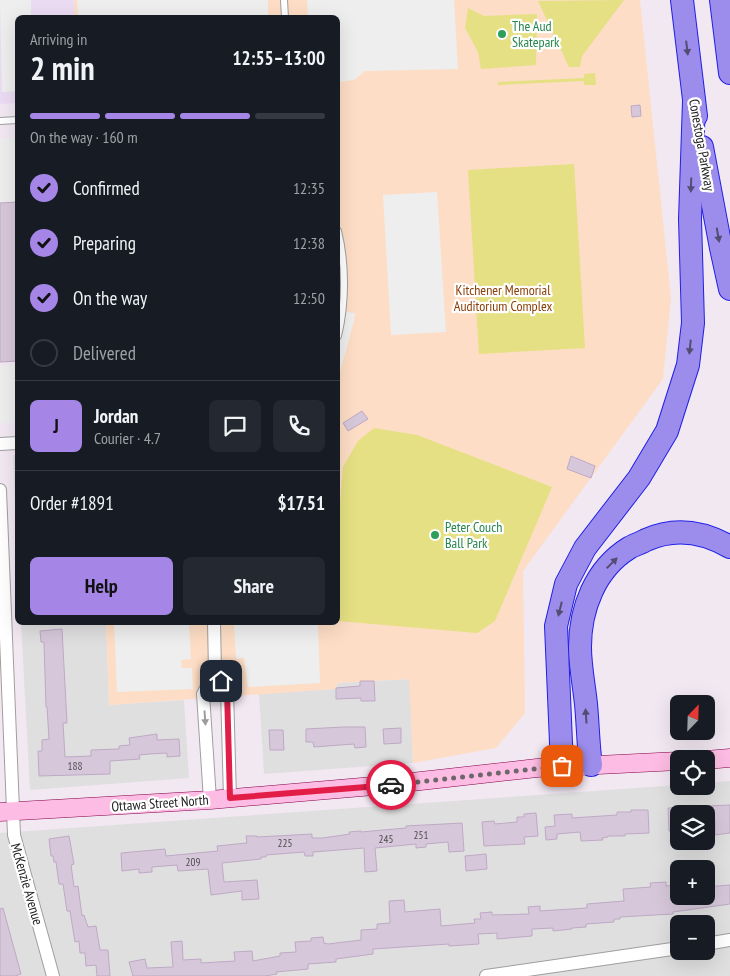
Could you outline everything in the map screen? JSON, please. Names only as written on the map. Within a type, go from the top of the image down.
[{"type":"highway","name":"Conestoga Parkway","points":[[682,0],[694,101],[730,289]]},
{"type":"highway","points":[[721,0],[730,73]]},
{"type":"highway","points":[[562,766],[556,626],[566,584],[585,548],[639,478],[667,431],[688,365],[693,322],[690,219],[694,101]]},
{"type":"highway","points":[[590,765],[580,647],[582,623],[587,602],[596,582],[610,563],[629,548],[656,536],[674,532],[695,533],[716,539],[730,547]]},
{"type":"main road","points":[[715,759],[730,758]]},
{"type":"main road","name":"Ottawa Street North","points":[[7,812],[210,800],[385,785],[562,766],[670,761]]},
{"type":"street","points":[[0,444],[15,443]]},
{"type":"street","name":"McKenzie Avenue","points":[[0,490],[7,812],[53,976]]},
{"type":"street","points":[[210,800],[203,694],[215,672],[214,625]]},
{"type":"street","points":[[215,672],[227,690],[230,798]]},
{"type":"street","points":[[715,942],[730,940]]},
{"type":"street","points":[[486,976],[670,949]]},
{"type":"lane","points":[[284,0],[285,15]]},
{"type":"lane","points":[[0,121],[15,120]]},
{"type":"lane","points":[[340,240],[342,249],[343,295],[340,320]]},
{"type":"shaded area","points":[[0,0],[74,0],[75,15],[15,15],[15,103],[0,104]]},
{"type":"shaded area","points":[[0,0],[31,0],[31,15],[15,15],[15,91],[2,92]]},
{"type":"shaded area","points":[[77,0],[268,0],[268,15],[78,15]]},
{"type":"shaded area","points":[[307,0],[454,0],[458,69],[365,71],[354,80],[340,82],[340,15],[308,15]]},
{"type":"shaded area","points":[[15,138],[15,202],[0,203],[0,139]]},
{"type":"shaded area","points":[[437,192],[446,332],[391,335],[383,195]]},
{"type":"shaded area","points":[[346,312],[355,313],[340,372],[340,340]]},
{"type":"shaded area","points":[[15,365],[15,423],[0,423],[0,366]]},
{"type":"shaded area","points":[[13,455],[15,455],[15,502]]},
{"type":"shaded area","points":[[21,625],[106,625],[109,705],[184,700],[189,778],[30,790]]},
{"type":"shaded area","points":[[114,625],[189,625],[191,659],[181,660],[182,668],[192,668],[193,689],[117,692]]},
{"type":"shaded area","points":[[234,625],[318,625],[320,683],[248,687],[244,658],[236,659]]},
{"type":"shaded area","points":[[410,679],[413,763],[264,774],[259,694],[335,689],[338,683]]},
{"type":"shaded area","points":[[730,781],[730,976],[0,976],[0,833],[670,786],[670,795],[715,795],[715,782]]},
{"type":"green space","name":"Kitchener Memorial Auditorium Complex","points":[[74,0],[640,0],[671,298],[663,379],[523,571],[525,713],[496,748],[413,763],[409,679],[338,683],[335,689],[109,705],[106,625],[340,625],[340,15],[75,15]]},
{"type":"green space","points":[[624,0],[582,56],[580,67],[569,67],[538,1]]},
{"type":"green space","name":"The Aud Skatepark","points":[[468,8],[484,16],[537,14],[536,65],[481,69],[478,52],[465,28]]},
{"type":"green space","points":[[595,73],[596,85],[584,85],[584,81],[498,85],[498,82],[584,78],[584,74]]},
{"type":"green space","points":[[574,164],[585,348],[479,354],[468,170]]},
{"type":"green space","name":"Peter Couch Ball Park","points":[[374,428],[417,435],[552,487],[495,621],[477,633],[340,621],[340,504],[343,467],[358,441]]},
{"type":"building","points":[[640,105],[641,116],[632,117],[631,106]]},
{"type":"building","points":[[15,202],[15,361],[0,362],[0,203]]},
{"type":"building","points":[[362,411],[368,419],[348,431],[343,423]]},
{"type":"building","points":[[571,456],[595,466],[591,478],[567,469]]},
{"type":"building","points":[[62,629],[67,723],[63,723],[65,757],[91,756],[91,750],[119,749],[119,746],[130,745],[129,738],[157,734],[157,740],[179,739],[180,756],[167,757],[167,753],[149,754],[139,755],[140,759],[110,761],[110,774],[39,776],[38,751],[42,751],[42,740],[49,739],[44,642],[41,642],[40,631]]},
{"type":"building","points":[[360,681],[374,681],[375,701],[361,701],[361,698],[336,699],[336,688],[360,686]]},
{"type":"building","points":[[365,727],[366,747],[355,748],[354,744],[314,747],[313,742],[306,742],[306,729]]},
{"type":"building","points":[[401,728],[401,743],[384,744],[383,729]]},
{"type":"building","points":[[269,730],[283,730],[284,750],[270,750]]},
{"type":"building","points":[[730,805],[730,833],[715,835],[715,806]]},
{"type":"building","points":[[668,808],[670,808],[670,831]]},
{"type":"building","points":[[631,810],[648,810],[649,833],[608,836],[602,838],[603,840],[581,841],[580,832],[557,834],[557,839],[546,840],[545,827],[555,826],[554,815],[572,814],[572,818],[617,815],[617,812],[631,812]]},
{"type":"building","points":[[536,813],[538,836],[524,837],[525,844],[484,846],[482,822],[494,821],[495,824],[517,822],[517,817]]},
{"type":"building","points":[[462,823],[464,851],[449,852],[448,842],[426,844],[426,847],[416,848],[416,844],[375,848],[377,871],[365,872],[364,848],[313,852],[313,856],[305,856],[304,852],[266,855],[266,857],[261,857],[261,859],[222,863],[224,882],[257,880],[259,899],[242,900],[242,891],[211,895],[208,869],[178,871],[177,865],[152,867],[152,872],[139,873],[139,869],[122,871],[121,853],[165,849],[166,856],[218,851],[217,846],[247,843],[246,836],[312,834],[312,838],[323,838],[350,834],[349,832]]},
{"type":"building","points":[[69,836],[74,864],[71,865],[74,887],[78,886],[82,916],[84,915],[88,927],[96,926],[100,950],[108,950],[110,976],[97,976],[96,965],[86,966],[85,953],[80,953],[79,941],[75,942],[70,911],[67,911],[63,884],[59,884],[56,862],[54,862],[53,856],[51,856],[49,839]]},
{"type":"building","points":[[486,854],[487,869],[466,871],[465,856]]},
{"type":"building","points":[[666,882],[666,886],[670,886],[670,905],[715,905],[715,886],[730,885],[730,904],[673,912],[673,914],[620,917],[620,919],[614,919],[614,922],[586,924],[586,927],[572,929],[553,931],[553,928],[532,929],[532,936],[497,939],[497,933],[478,934],[479,944],[373,949],[373,954],[336,959],[336,962],[308,964],[308,969],[276,972],[277,974],[265,976],[133,976],[129,962],[145,959],[147,968],[173,967],[171,942],[182,941],[183,960],[201,959],[201,963],[235,961],[234,952],[252,951],[253,961],[280,956],[280,953],[296,952],[295,942],[311,941],[311,938],[323,937],[324,943],[328,944],[361,940],[361,930],[377,929],[377,924],[390,923],[389,901],[404,900],[405,912],[440,909],[441,926],[475,923],[474,919],[481,919],[480,913],[492,912],[492,915],[529,914],[528,907],[540,906],[540,911],[587,908],[587,904],[624,901],[623,889],[651,887],[650,883]]},
{"type":"building","points":[[3,908],[21,974],[15,976],[0,976],[0,909]]},
{"type":"way so far","points":[[391,785],[562,766]]},
{"type":"place","name":"The Aud Skatepark","points":[[502,34]]},
{"type":"place","name":"Peter Couch Ball Park","points":[[435,535]]},
{"type":"route","points":[[221,681],[227,690],[230,798],[391,785]]}]
